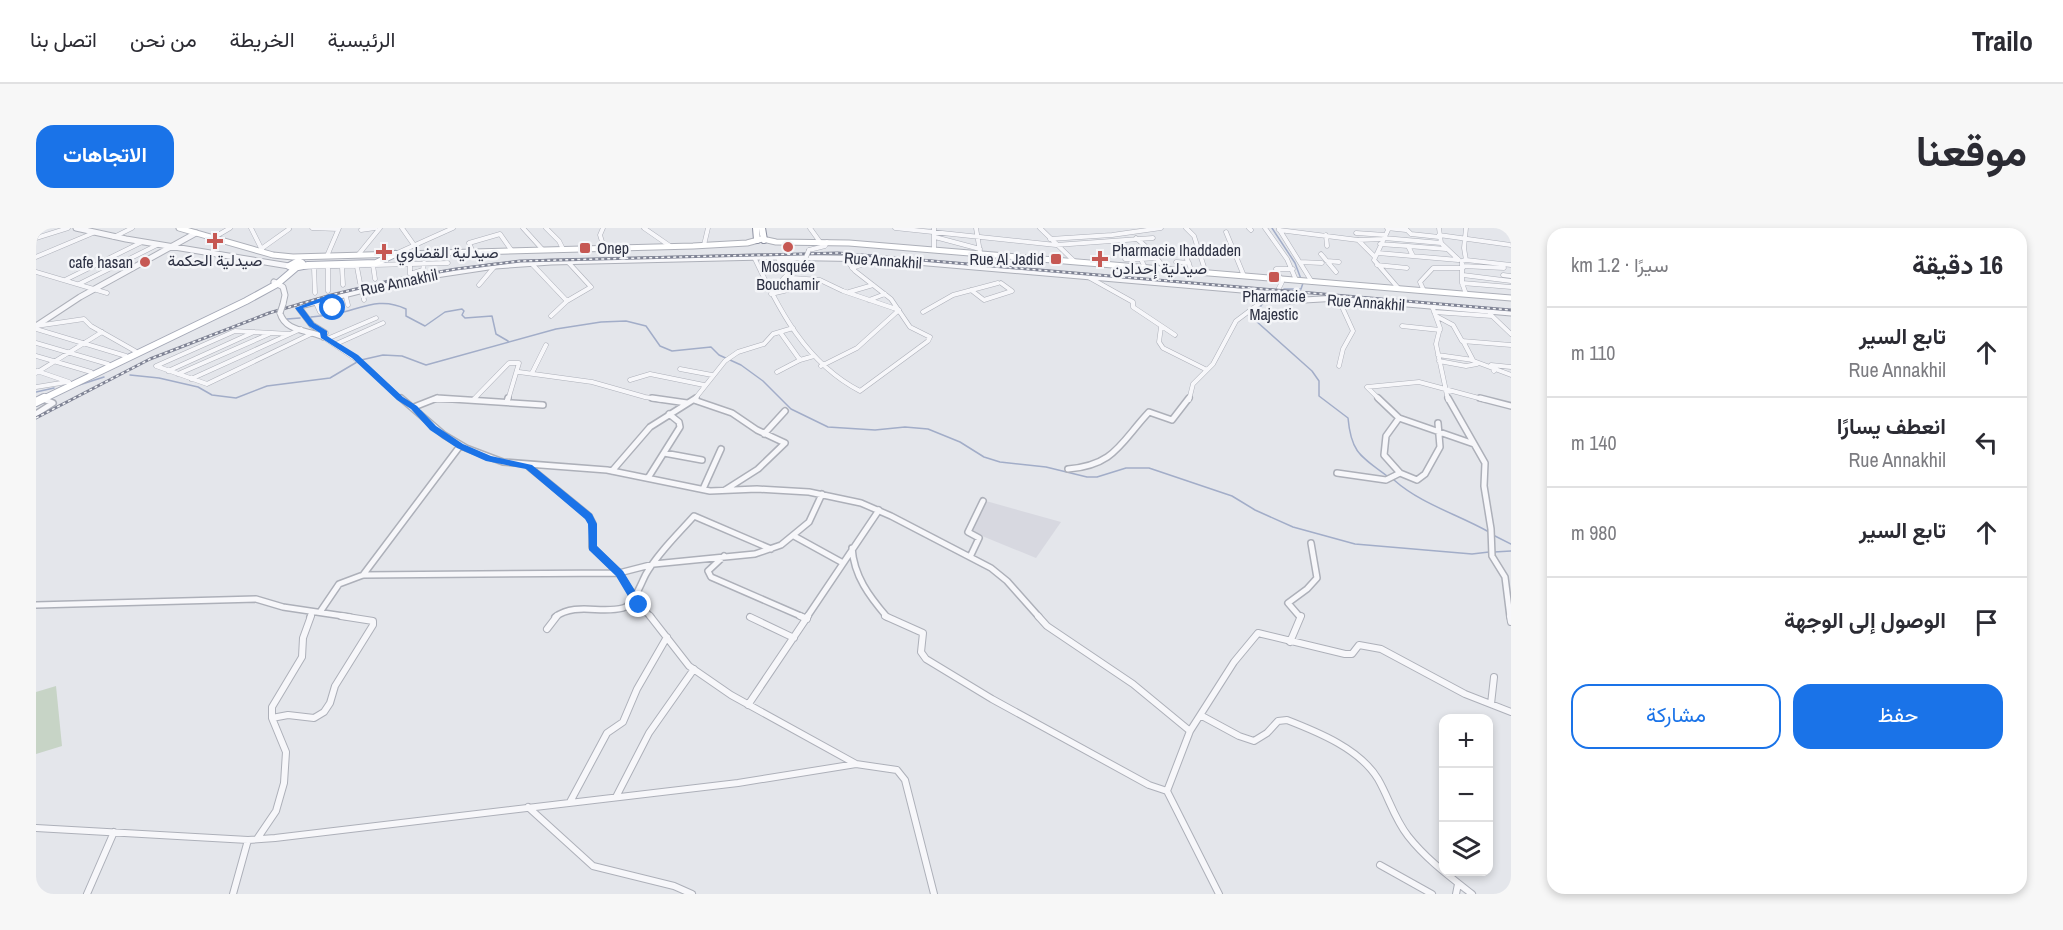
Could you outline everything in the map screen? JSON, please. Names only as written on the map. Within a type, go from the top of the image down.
[{"type":"main road","points":[[179,228],[293,257],[756,242],[827,242],[980,251],[1075,262],[1510,298]]},
{"type":"main road","points":[[756,228],[756,242]]},
{"type":"main road","points":[[762,228],[766,242]]},
{"type":"main road","points":[[38,400],[194,327],[275,283],[295,266],[376,263],[394,254]]},
{"type":"main road","points":[[38,400],[69,382],[192,325],[275,283]]},
{"type":"street","points":[[50,228],[58,231]]},
{"type":"street","points":[[36,238],[68,228]]},
{"type":"street","points":[[76,228],[157,245],[273,264],[314,268],[448,263]]},
{"type":"street","points":[[114,237],[132,228]]},
{"type":"street","points":[[213,238],[230,228]]},
{"type":"street","points":[[251,228],[263,251],[289,229]]},
{"type":"street","points":[[312,228],[338,228],[327,256]]},
{"type":"street","points":[[361,230],[375,228]]},
{"type":"street","points":[[358,255],[380,228]]},
{"type":"street","points":[[402,228],[414,244]]},
{"type":"street","points":[[394,254],[444,229],[453,228]]},
{"type":"street","points":[[523,228],[543,250]]},
{"type":"street","points":[[546,228],[560,241],[563,249]]},
{"type":"street","points":[[603,228],[600,235],[604,248]]},
{"type":"street","points":[[644,228],[670,246]]},
{"type":"street","points":[[704,245],[708,228]]},
{"type":"street","points":[[810,228],[820,242]]},
{"type":"street","points":[[894,228],[1056,245],[1153,238]]},
{"type":"street","points":[[921,228],[927,232]]},
{"type":"street","points":[[953,228],[961,244]]},
{"type":"street","points":[[934,233],[980,251],[976,228]]},
{"type":"street","points":[[1040,228],[1075,262]]},
{"type":"street","points":[[1103,228],[1108,235]]},
{"type":"street","points":[[1050,239],[1161,228]]},
{"type":"street","points":[[1186,228],[1194,236],[1206,273]]},
{"type":"street","points":[[1265,228],[1303,281]]},
{"type":"street","points":[[1378,253],[1388,228],[1511,245]]},
{"type":"street","points":[[1439,228],[1441,243],[1462,261]]},
{"type":"street","points":[[1466,228],[1462,261],[1462,283],[1466,294]]},
{"type":"street","points":[[1279,229],[1300,262],[1303,281]]},
{"type":"street","points":[[1279,229],[1358,240],[1384,237]]},
{"type":"street","points":[[36,327],[169,247],[191,230]]},
{"type":"street","points":[[1407,230],[1413,241]]},
{"type":"street","points":[[1130,232],[1165,269]]},
{"type":"street","points":[[1226,232],[1244,276]]},
{"type":"street","points":[[36,258],[93,233]]},
{"type":"street","points":[[934,233],[934,250]]},
{"type":"street","points":[[1356,233],[1441,243]]},
{"type":"street","points":[[473,252],[469,243],[500,234],[512,250]]},
{"type":"street","points":[[1326,235],[1327,246]]},
{"type":"street","points":[[1358,240],[1374,256],[1377,265],[1399,289]]},
{"type":"street","points":[[64,280],[142,242]]},
{"type":"street","points":[[778,258],[799,263],[806,257],[809,250],[825,246],[827,242]]},
{"type":"street","points":[[1380,244],[1446,249]]},
{"type":"street","points":[[79,284],[157,245]]},
{"type":"street","points":[[1394,245],[1398,254]]},
{"type":"street","points":[[1408,246],[1413,256]]},
{"type":"street","points":[[1184,251],[1192,272]]},
{"type":"street","points":[[1374,256],[1378,253],[1398,254],[1511,264]]},
{"type":"street","points":[[1322,254],[1324,262],[1336,272]]},
{"type":"street","points":[[754,257],[771,294],[821,366],[859,392],[930,340],[929,335],[910,327],[885,294],[852,268],[844,257]]},
{"type":"street","name":"Rue Annakhil","points":[[315,301],[432,275],[531,263],[844,257],[1274,292],[1288,301],[1338,298],[1434,311],[1487,310],[1511,313]]},
{"type":"street","points":[[778,258],[787,275],[795,278],[818,279],[899,311]]},
{"type":"street","points":[[1125,259],[1157,258]]},
{"type":"street","points":[[852,268],[880,259]]},
{"type":"street","points":[[1140,259],[1144,268]]},
{"type":"street","points":[[551,316],[567,301],[591,287],[568,262]]},
{"type":"street","points":[[1176,262],[1189,263]]},
{"type":"street","points":[[1300,262],[1339,262]]},
{"type":"street","points":[[410,264],[410,274],[423,271],[424,263]]},
{"type":"street","points":[[531,263],[567,301]]},
{"type":"street","points":[[373,265],[375,279]]},
{"type":"street","points":[[1377,265],[1407,268]]},
{"type":"street","points":[[479,285],[495,266]]},
{"type":"street","points":[[342,267],[343,285]]},
{"type":"street","points":[[357,267],[360,283]]},
{"type":"street","points":[[314,268],[315,293]]},
{"type":"street","points":[[328,268],[328,291]]},
{"type":"street","points":[[1424,291],[1420,282],[1433,268],[1504,268]]},
{"type":"street","points":[[1068,469],[1086,469],[1101,463],[1124,444],[1149,412],[1174,419],[1189,400],[1193,384],[1207,370],[1236,321],[1282,284],[1276,269],[1293,269]]},
{"type":"street","points":[[36,272],[107,292]]},
{"type":"street","points":[[36,280],[46,275]]},
{"type":"street","points":[[771,294],[788,290],[783,279],[787,275]]},
{"type":"street","points":[[1463,275],[1511,281]]},
{"type":"street","points":[[1503,275],[1511,276]]},
{"type":"street","points":[[1090,278],[1134,302],[1135,309],[1175,335]]},
{"type":"street","points":[[275,283],[283,286],[285,295],[280,313],[284,323],[314,332],[336,344],[359,361],[400,399],[414,408],[433,428],[460,446],[489,459],[529,467],[585,467],[703,489],[723,491],[759,489],[851,498],[991,568],[1007,581],[1047,626],[1134,684],[1190,731]]},
{"type":"street","points":[[923,312],[946,297],[971,290],[1000,283],[1012,291],[984,300],[971,290]]},
{"type":"street","points":[[1462,283],[1511,287]]},
{"type":"street","points":[[849,292],[873,285]]},
{"type":"street","points":[[1489,285],[1498,297]]},
{"type":"street","points":[[362,289],[364,300]]},
{"type":"street","points":[[345,293],[348,305]]},
{"type":"street","points":[[869,300],[885,294]]},
{"type":"street","points":[[329,297],[333,308]]},
{"type":"street","points":[[1338,298],[1353,332],[1343,349],[1339,366]]},
{"type":"street","points":[[320,312],[315,301],[299,308],[312,324],[324,332],[325,338]]},
{"type":"street","points":[[1487,310],[1511,334]]},
{"type":"street","points":[[821,366],[857,348],[899,311]]},
{"type":"street","points":[[1434,311],[1470,316],[1492,316]]},
{"type":"street","points":[[1434,311],[1440,330],[1436,340],[1438,358],[1450,406],[1485,463],[1484,495],[1491,529],[1491,554],[1505,577],[1511,622]]},
{"type":"street","points":[[1434,311],[1453,325],[1473,358],[1471,360]]},
{"type":"street","points":[[325,338],[376,318]]},
{"type":"street","points":[[36,327],[83,319],[135,351]]},
{"type":"street","points":[[336,344],[383,323]]},
{"type":"street","points":[[1402,326],[1440,330]]},
{"type":"street","points":[[36,327],[126,356]]},
{"type":"street","points":[[1161,327],[1159,342],[1163,348],[1207,370]]},
{"type":"street","points":[[612,471],[650,427],[691,402],[712,375],[730,357],[764,344],[773,334],[793,328]]},
{"type":"street","points":[[191,379],[301,329]]},
{"type":"street","points":[[290,334],[236,331],[156,366],[207,384],[314,332]]},
{"type":"street","points":[[168,370],[256,331]]},
{"type":"street","points":[[37,372],[102,332]]},
{"type":"street","points":[[780,332],[800,360]]},
{"type":"street","points":[[178,374],[271,333]]},
{"type":"street","points":[[213,341],[244,366]]},
{"type":"street","points":[[1463,341],[1511,345]]},
{"type":"street","points":[[36,343],[108,364]]},
{"type":"street","points":[[532,373],[546,345]]},
{"type":"street","points":[[36,356],[91,372]]},
{"type":"street","points":[[777,372],[800,360],[814,356]]},
{"type":"street","points":[[1438,358],[1471,360],[1494,371],[1511,375]]},
{"type":"street","points":[[1438,358],[1466,366],[1477,364]]},
{"type":"street","points":[[474,399],[509,363],[520,363],[519,372],[512,384],[507,402]]},
{"type":"street","points":[[1494,371],[1491,365],[1511,367]]},
{"type":"street","points":[[646,367],[650,374]]},
{"type":"street","points":[[680,369],[712,375]]},
{"type":"street","points":[[37,372],[69,382]]},
{"type":"street","points":[[519,372],[592,382],[647,398],[691,402],[732,412],[764,434],[785,443],[758,469],[723,491]]},
{"type":"street","points":[[630,380],[650,374],[704,385]]},
{"type":"street","points":[[36,387],[69,382]]},
{"type":"street","points":[[1474,444],[1440,435],[1399,418],[1367,387],[1411,382],[1445,387],[1511,406]]},
{"type":"street","points":[[414,408],[435,398],[543,405]]},
{"type":"street","points":[[36,414],[53,403],[38,400]]},
{"type":"street","points":[[764,434],[786,411]]},
{"type":"street","points":[[648,478],[681,426],[669,414]]},
{"type":"street","points":[[1399,418],[1386,436],[1384,455],[1400,473],[1416,480],[1422,479],[1431,465],[1435,452],[1440,447],[1438,423]]},
{"type":"street","points":[[363,574],[460,446]]},
{"type":"street","points":[[703,489],[722,449]]},
{"type":"street","points":[[664,453],[702,460]]},
{"type":"street","points":[[529,467],[589,516],[593,524],[592,547],[619,573],[683,660],[748,705],[856,764]]},
{"type":"street","points":[[1337,473],[1374,480],[1400,473]]},
{"type":"street","points":[[320,612],[339,584],[363,574],[619,573],[654,564],[755,554],[771,549],[794,536],[813,516],[822,494]]},
{"type":"street","points":[[970,557],[979,538],[968,532],[983,501]]},
{"type":"street","points":[[748,705],[879,510]]},
{"type":"street","points":[[547,629],[555,617],[564,611],[623,608],[629,605],[644,576],[694,516],[771,549]]},
{"type":"street","points":[[794,536],[843,564]]},
{"type":"street","points":[[1290,642],[1301,616],[1288,603],[1307,589],[1317,578],[1311,543]]},
{"type":"street","points":[[852,548],[853,562],[860,581],[886,617],[923,633],[921,652],[926,659],[992,699],[1141,781],[1167,790],[1219,894]]},
{"type":"street","points":[[724,556],[708,571],[711,577],[807,619]]},
{"type":"street","points":[[36,605],[262,599],[280,608],[371,619],[373,625],[357,646],[324,712],[314,718],[288,715],[272,718]]},
{"type":"street","points":[[257,839],[276,811],[284,783],[286,752],[272,718],[272,707],[302,657],[304,632],[312,612]]},
{"type":"street","points":[[750,617],[794,638]]},
{"type":"street","points":[[1167,790],[1190,731],[1202,716],[1234,662],[1258,633],[1348,655],[1359,645],[1371,645],[1394,654],[1445,684],[1511,712]]},
{"type":"street","points":[[570,802],[607,733],[623,722],[637,689],[667,637]]},
{"type":"street","points":[[616,797],[649,733],[694,669]]},
{"type":"street","points":[[1491,704],[1494,676]]},
{"type":"street","points":[[1202,716],[1239,736],[1254,741],[1267,733],[1278,721],[1287,720],[1351,753],[1375,775],[1400,825],[1417,847],[1444,875],[1472,894]]},
{"type":"street","points":[[36,828],[248,840],[748,781],[856,764],[894,768],[903,776],[934,894]]},
{"type":"street","points":[[528,807],[593,866],[674,886],[692,894]]},
{"type":"street","points":[[87,894],[114,832]]},
{"type":"street","points":[[233,894],[248,840]]},
{"type":"street","points":[[1380,866],[1432,894]]},
{"type":"street","points":[[1456,894],[1458,884]]},
{"type":"shaded area","points":[[986,501],[1061,522],[1036,558],[970,531]]},
{"type":"green space","points":[[56,686],[62,746],[36,754],[36,692]]},
{"type":"waterway","points":[[1272,228],[1295,263],[1301,279]]},
{"type":"waterway","points":[[1278,294],[1284,289],[1301,289],[1303,283]]},
{"type":"waterway","points":[[311,317],[337,314],[381,303],[406,309],[406,316],[425,326],[445,312],[462,309],[464,311],[462,315],[465,318],[492,316],[496,334],[508,341]]},
{"type":"waterway","points":[[1263,303],[1255,314],[1256,321],[1312,371],[1319,381],[1319,396],[1348,418],[1349,429],[1358,452],[1387,476]]},
{"type":"waterway","points":[[287,319],[300,318]]},
{"type":"waterway","points":[[361,360],[383,355],[402,356],[426,365],[556,329],[601,322],[626,321],[646,326],[660,346],[672,351],[711,347],[719,355],[741,365],[763,381],[791,409],[828,427],[875,430],[905,427],[928,429],[960,442],[984,457],[1000,462],[1046,467],[1087,477],[1097,477],[1126,468],[1149,468],[1232,496],[1255,510],[1293,527],[1355,544],[1472,554],[1489,552]]},
{"type":"waterway","points":[[130,375],[159,378],[198,387],[212,395],[236,398],[267,386],[330,378],[357,362]]},
{"type":"waterway","points":[[76,386],[104,377]]},
{"type":"waterway","points":[[36,392],[54,388]]},
{"type":"waterway","points":[[1394,480],[1416,496],[1489,532]]},
{"type":"waterway","points":[[1493,535],[1511,544]]},
{"type":"waterway","points":[[1494,552],[1511,551]]},
{"type":"railway","points":[[36,418],[150,359],[269,313],[393,280],[520,261],[838,253],[1511,310]]},
{"type":"place","name":"صيدلية الحكمة","points":[[215,241]]},
{"type":"place","name":"Mosquée Bouchamir","points":[[788,247]]},
{"type":"place","name":"Onep","points":[[585,248]]},
{"type":"place","name":"صيدلية القضاوي","points":[[384,252]]},
{"type":"place","name":"Rue Al Jadid","points":[[1056,259]]},
{"type":"place","name":"Pharmacie Ihaddaden صيدلية إحدادن","points":[[1100,259]]},
{"type":"place","name":"cafe hasan","points":[[145,262]]},
{"type":"place","name":"Pharmacie Majestic","points":[[1274,277]]},
{"type":"route","points":[[333,308],[329,297],[299,308],[312,324],[324,332],[323,337],[355,356],[400,399],[414,408],[433,428],[460,446],[489,459],[529,467],[589,516],[593,524],[592,547],[619,573],[639,605]]}]
